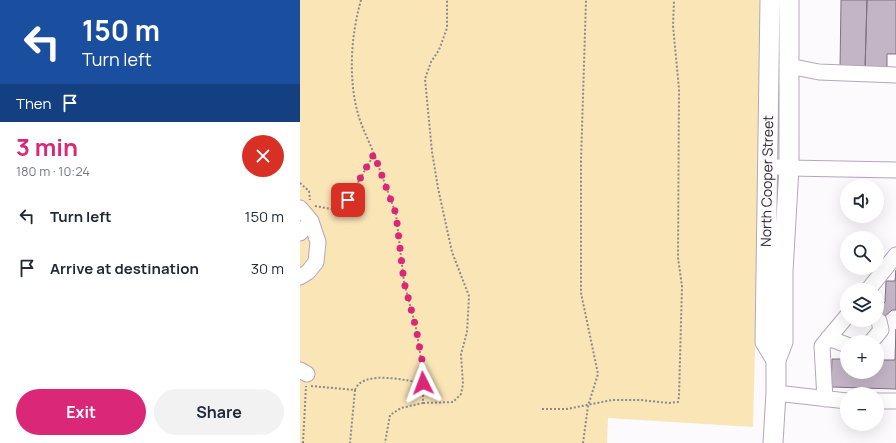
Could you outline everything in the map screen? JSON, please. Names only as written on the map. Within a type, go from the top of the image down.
[{"type":"main road","name":"North Cooper Street","points":[[770,0],[765,342],[776,360]]},
{"type":"main road","name":"North Cooper Street","points":[[773,443],[776,360],[783,342],[783,271],[789,168],[789,0]]},
{"type":"lane","points":[[789,66],[819,72],[896,75]]},
{"type":"lane","points":[[767,166],[789,168],[896,170]]},
{"type":"lane","points":[[300,277],[308,272],[316,262],[318,242],[305,207]]},
{"type":"lane","points":[[300,233],[310,221]]},
{"type":"lane","points":[[874,283],[896,255]]},
{"type":"lane","points":[[825,399],[822,346],[840,324]]},
{"type":"lane","points":[[828,338],[840,342]]},
{"type":"lane","points":[[776,393],[840,400]]},
{"type":"lane","points":[[884,401],[896,401]]},
{"type":"path","points":[[361,0],[357,14],[352,62],[354,93],[358,115],[396,214],[404,282],[416,328],[424,371],[423,403]]},
{"type":"path","points":[[385,443],[390,415],[401,408],[423,403],[453,402],[461,394],[463,384],[461,354],[467,332],[469,296],[452,252],[438,188],[432,152],[425,79],[430,62],[439,50],[447,28],[447,0]]},
{"type":"path","points":[[583,443],[588,406],[598,374],[581,293],[581,161],[586,0]]},
{"type":"path","points":[[542,409],[567,409],[612,400],[640,400],[669,403],[678,402],[682,286],[678,258],[679,89],[673,26],[674,0]]},
{"type":"path","points":[[305,207],[342,211],[374,154]]},
{"type":"path","points":[[303,443],[304,377],[355,390]]},
{"type":"path","points":[[350,443],[356,387],[370,378],[381,377],[423,383]]},
{"type":"shaded area","points":[[300,0],[764,0],[753,427],[608,418],[607,443],[300,443]]},
{"type":"building","points":[[841,0],[867,0],[865,70],[840,70]]},
{"type":"building","points":[[867,0],[896,0],[896,54],[887,54],[887,70],[865,70]]},
{"type":"building","points":[[896,270],[896,310],[892,310],[884,317],[886,281],[895,281]]},
{"type":"building","points":[[896,329],[896,389],[884,389],[884,387],[831,387],[832,359],[840,359],[840,379],[884,379],[884,360],[895,360]]},
{"type":"route","points":[[348,200],[374,154],[396,214],[404,282],[416,328],[424,371],[423,383]]}]
